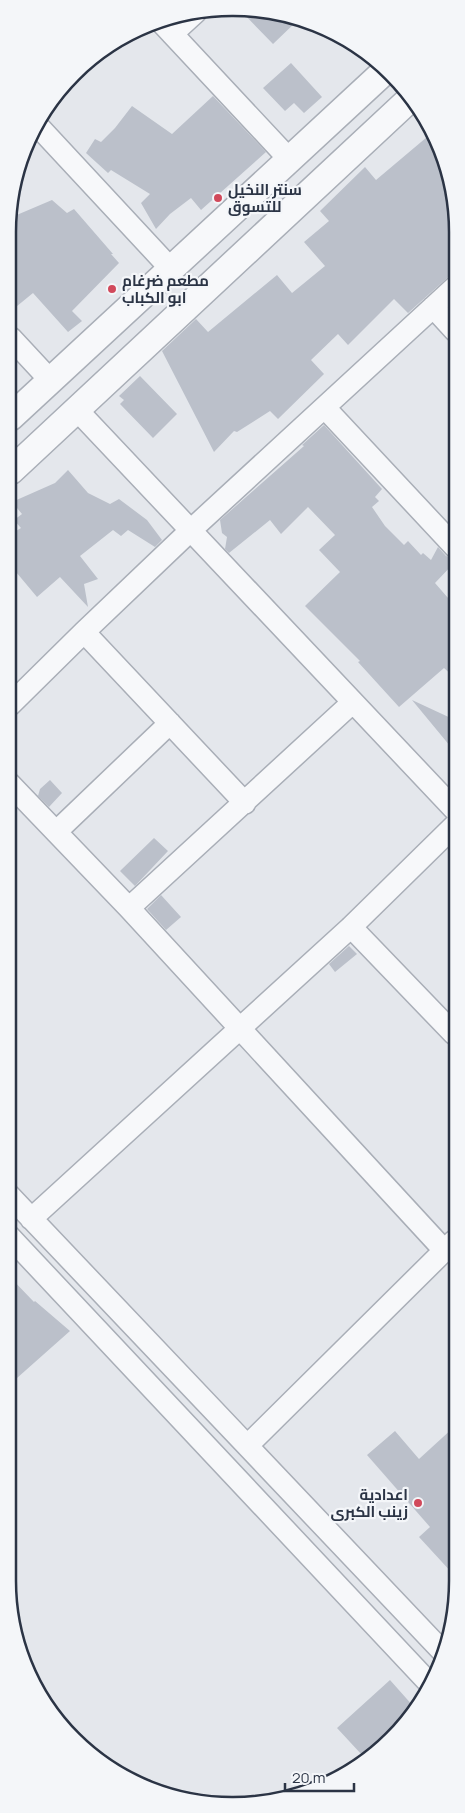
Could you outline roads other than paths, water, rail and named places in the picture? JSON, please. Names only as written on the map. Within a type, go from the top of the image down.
[{"type":"street","points":[[167,28],[290,160]]},
{"type":"street","points":[[48,437],[38,436],[28,427],[17,412],[380,75]]},
{"type":"street","points":[[16,466],[406,103]]},
{"type":"street","points":[[42,130],[172,270]]},
{"type":"street","points":[[16,699],[190,530],[449,293]]},
{"type":"street","points":[[433,307],[449,324]]},
{"type":"street","points":[[16,343],[51,380]]},
{"type":"street","points":[[325,408],[449,541]]},
{"type":"street","points":[[77,410],[449,804]]},
{"type":"street","points":[[84,632],[245,803]]},
{"type":"street","points":[[129,908],[353,702]]},
{"type":"street","points":[[56,832],[170,723]]},
{"type":"street","points":[[16,790],[129,908],[239,1029],[449,1246],[248,1445]]},
{"type":"street","points":[[31,1219],[351,926],[449,831]]},
{"type":"street","points":[[351,926],[449,1029]]},
{"type":"street","points":[[16,1203],[438,1647]]},
{"type":"street","points":[[16,1244],[425,1678]]},
{"type":"place","name":"سنتر النخيل للتسوق","points":[[218,198]]},
{"type":"place","name":"مطعم ضرغام ابو الكباب","points":[[112,289]]},
{"type":"place","name":"اعدادية زينب الكبرى","points":[[418,1503]]}]
